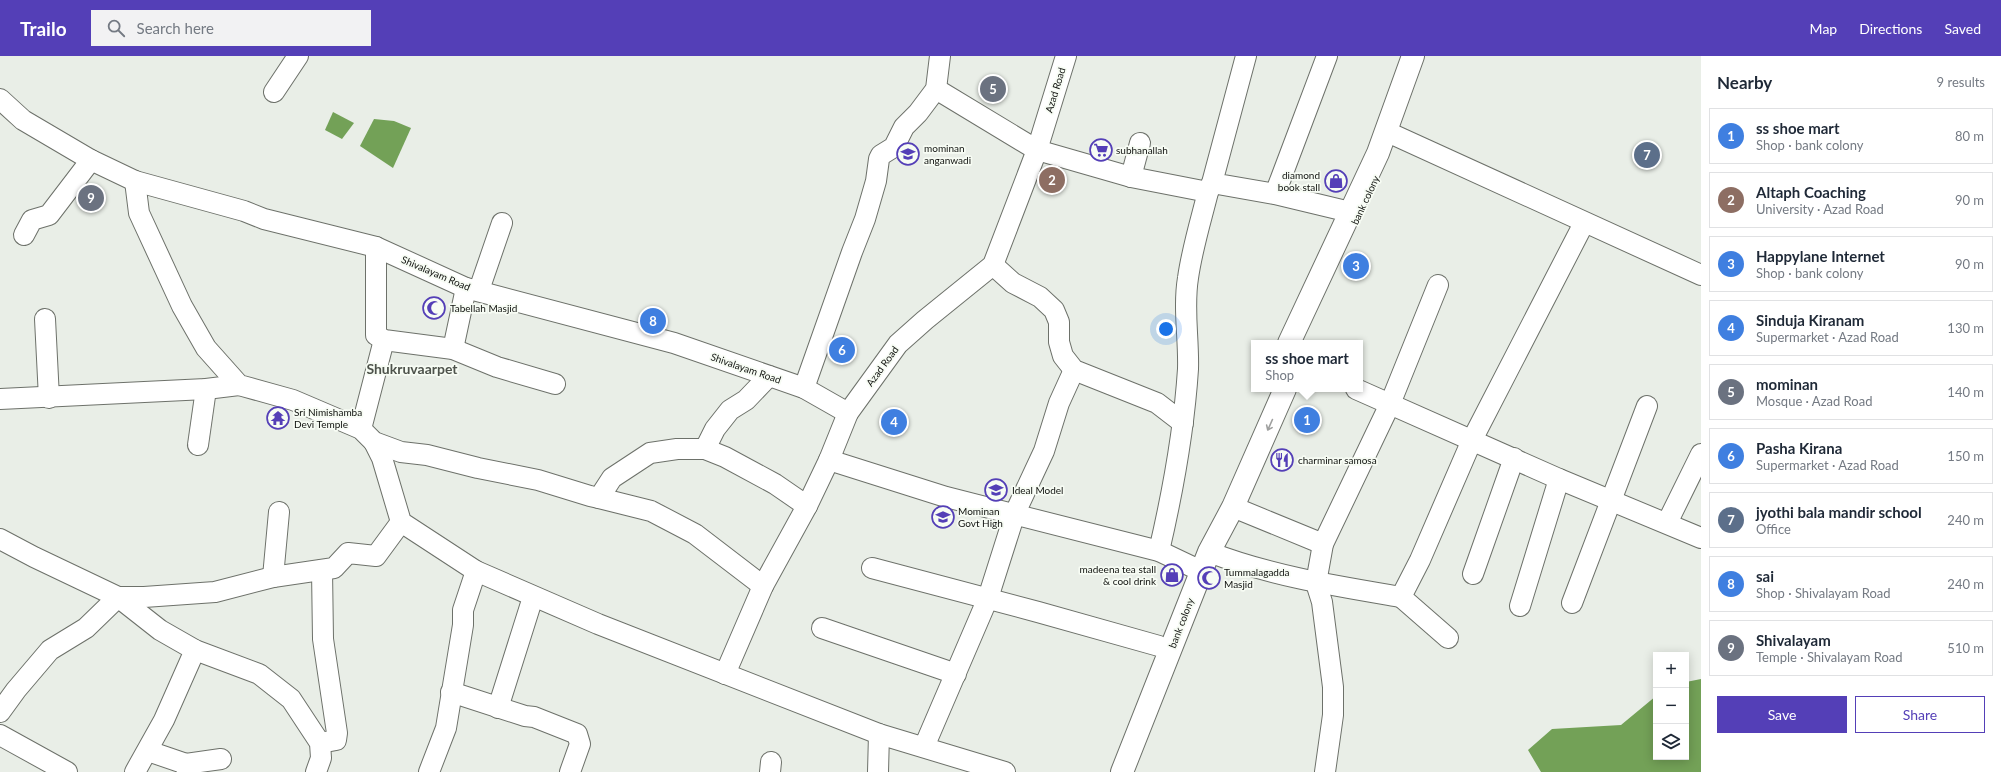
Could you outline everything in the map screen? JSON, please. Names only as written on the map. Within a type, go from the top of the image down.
[{"type":"main road","points":[[1290,340],[1378,153],[1413,56]]},
{"type":"main road","name":"bank colony","points":[[1306,340],[1358,214],[1394,135],[1421,56]]},
{"type":"main road","points":[[1108,772],[1159,646],[1201,563],[1268,392]]},
{"type":"main road","name":"bank colony","points":[[1122,772],[1201,563],[1233,507],[1284,392]]},
{"type":"street","points":[[274,92],[298,56]]},
{"type":"street","points":[[804,388],[865,219],[876,181],[879,159],[881,155],[894,147],[904,127],[918,113],[936,89],[940,56]]},
{"type":"street","name":"Azad Road","points":[[724,674],[763,586],[829,460],[848,413],[898,344],[993,265],[1037,150],[1066,56]]},
{"type":"street","points":[[1159,552],[1173,492],[1183,423],[1188,367],[1186,298],[1188,278],[1210,188],[1246,56]]},
{"type":"street","points":[[1275,194],[1327,56]]},
{"type":"street","points":[[936,89],[1037,150],[1130,177],[1210,188],[1275,194],[1350,212]]},
{"type":"street","name":"Shivalayam Road","points":[[0,99],[23,120],[91,160],[135,181],[244,211],[264,219],[376,247],[473,289],[674,343],[804,388],[848,413]]},
{"type":"street","points":[[0,120],[23,120]]},
{"type":"street","points":[[1394,135],[1584,223],[1701,275]]},
{"type":"street","points":[[1130,177],[1140,143]]},
{"type":"street","points":[[24,235],[32,220],[49,215],[91,160]]},
{"type":"street","points":[[135,181],[139,213],[182,306],[206,348],[239,385]]},
{"type":"street","points":[[454,349],[473,289],[502,223]]},
{"type":"street","points":[[1401,597],[1420,560],[1472,440],[1584,223]]},
{"type":"street","points":[[376,247],[376,335],[384,340],[454,349],[497,367],[555,384]]},
{"type":"street","points":[[993,265],[1013,283],[1040,297],[1054,310],[1059,322],[1059,342],[1063,356],[1074,370],[1157,403],[1183,423]]},
{"type":"street","points":[[1325,772],[1333,715],[1333,687],[1324,614],[1316,583],[1323,544],[1390,404],[1438,285]]},
{"type":"street","points":[[45,319],[49,398]]},
{"type":"street","points":[[384,340],[368,436],[382,458],[400,522],[476,571],[533,597],[724,674],[879,734],[924,746],[976,768],[1005,772]]},
{"type":"street","points":[[924,746],[988,598],[1015,513],[1044,451],[1059,402],[1074,370]]},
{"type":"street","points":[[705,449],[715,429],[730,410],[746,400],[769,376]]},
{"type":"street","points":[[0,399],[49,398],[206,389],[239,385],[294,400],[400,452],[427,455],[478,468],[538,480],[599,498],[651,511],[689,531],[763,586]]},
{"type":"street","points":[[198,445],[206,389]]},
{"type":"street","points":[[1363,392],[1559,479],[1701,538]]},
{"type":"street","points":[[1572,604],[1647,406]]},
{"type":"street","points":[[599,498],[612,478],[650,453],[677,449],[705,449],[724,457],[769,481],[806,506]]},
{"type":"street","points":[[1667,523],[1701,454]]},
{"type":"street","points":[[1473,574],[1514,458]]},
{"type":"street","points":[[829,460],[946,497],[1015,513],[1201,563],[1243,565],[1316,583],[1401,597],[1448,638]]},
{"type":"street","points":[[1520,606],[1559,479]]},
{"type":"street","points":[[1233,507],[1323,544]]},
{"type":"street","points":[[273,576],[278,512]]},
{"type":"street","points":[[0,712],[16,690],[50,650],[86,628],[118,597],[144,597],[215,592],[273,576],[334,568],[348,553],[376,556],[400,522]]},
{"type":"street","points":[[0,539],[118,597],[160,630],[195,650],[259,674],[291,699],[320,742],[321,758],[316,772]]},
{"type":"street","points":[[872,568],[988,598],[1159,646]]},
{"type":"street","points":[[320,742],[336,740],[337,733],[323,639],[322,570]]},
{"type":"street","points":[[429,772],[446,728],[463,625],[464,610],[476,571]]},
{"type":"street","points":[[498,708],[533,597]]},
{"type":"street","points":[[822,628],[956,674]]},
{"type":"street","points":[[135,772],[148,751],[175,696],[195,650]]},
{"type":"street","points":[[451,692],[498,708],[525,716],[534,717],[577,734],[580,744],[570,772]]},
{"type":"street","points":[[878,772],[879,734]]},
{"type":"street","points":[[0,735],[67,772]]},
{"type":"street","points":[[148,751],[186,768],[222,759]]},
{"type":"shaded area","points":[[333,112],[354,123],[342,139],[325,130]]},
{"type":"shaded area","points":[[374,119],[394,121],[411,128],[393,168],[360,146]]},
{"type":"shaded area","points":[[1701,679],[1701,772],[1541,772],[1528,750],[1552,729],[1621,725],[1653,698],[1653,760],[1689,760],[1689,681]]},
{"type":"place","name":"mominan","points":[[993,89]]},
{"type":"place","name":"subhanallah","points":[[1101,150]]},
{"type":"place","name":"mominan anganwadi","points":[[908,154]]},
{"type":"place","name":"jyothi bala mandir school","points":[[1647,155]]},
{"type":"place","name":"Altaph Coaching","points":[[1052,180]]},
{"type":"place","name":"diamond book stall","points":[[1336,181]]},
{"type":"place","name":"Shivalayam","points":[[91,198]]},
{"type":"place","name":"Happylane Internet","points":[[1356,266]]},
{"type":"place","name":"Tabellah Masjid","points":[[434,308]]},
{"type":"place","name":"sai","points":[[653,321]]},
{"type":"place","name":"Pasha Kirana","points":[[842,350]]},
{"type":"place","name":"Sri Nimishamba Devi Temple","points":[[278,418]]},
{"type":"place","name":"ss shoe mart","points":[[1307,420]]},
{"type":"place","name":"Sinduja Kiranam","points":[[894,422]]},
{"type":"place","name":"charminar samosa","points":[[1282,460]]},
{"type":"place","name":"Ideal Model","points":[[996,490]]},
{"type":"place","name":"Mominan Govt High","points":[[943,517]]},
{"type":"place","name":"madeena tea stall & cool drink","points":[[1172,575]]},
{"type":"place","name":"Tummalagadda Masjid","points":[[1209,578]]},
{"type":"district","name":"Shukruvaarpet","points":[[412,369]]}]
